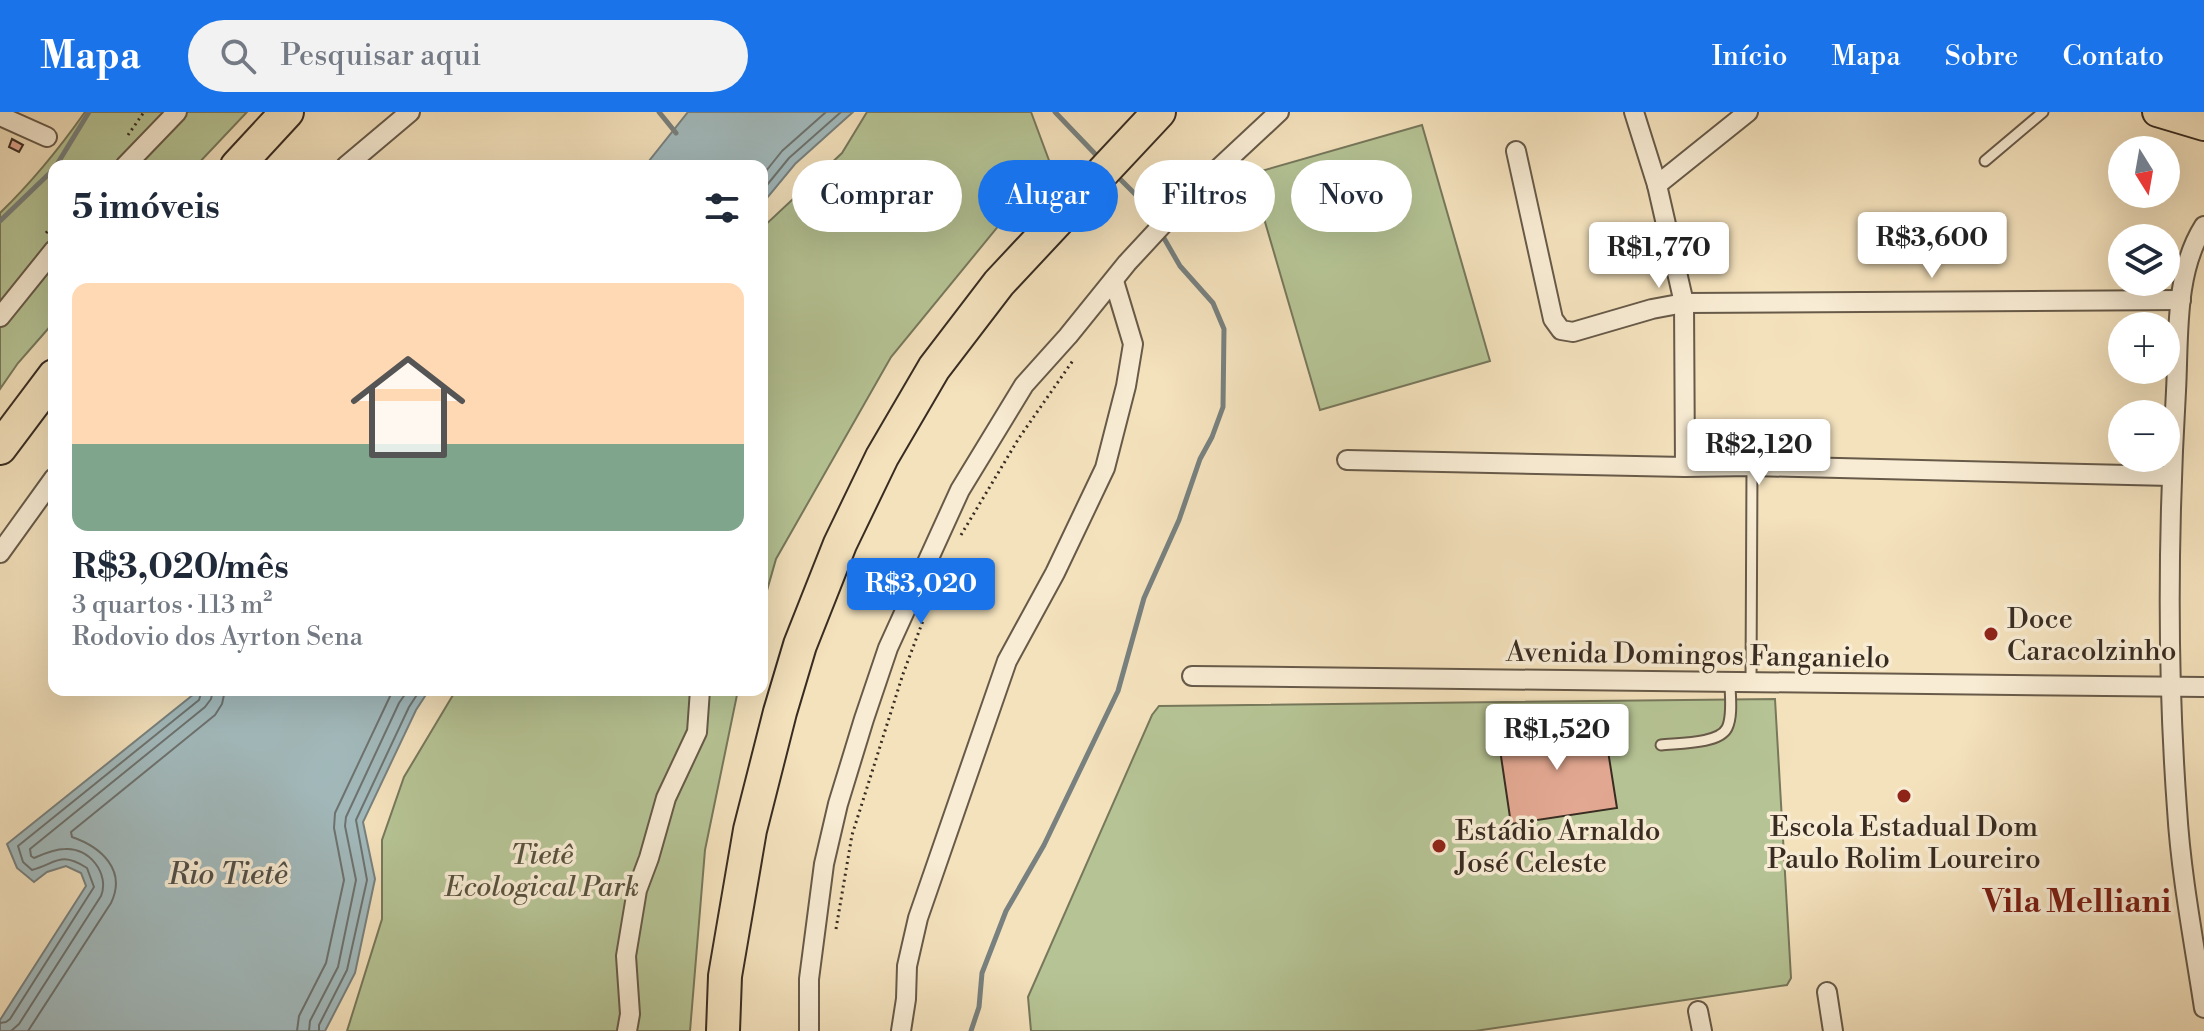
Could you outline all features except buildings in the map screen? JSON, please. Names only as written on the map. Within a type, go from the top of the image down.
[{"type":"highway","points":[[243,160],[287,112]]},
{"type":"highway","points":[[723,1031],[725,976],[750,830],[800,645],[840,544],[882,457],[934,368],[999,283],[1159,112]]},
{"type":"highway","points":[[0,448],[48,384]]},
{"type":"main road","points":[[2157,112],[2204,126]]},
{"type":"street","points":[[131,160],[177,112]]},
{"type":"street","points":[[353,160],[410,112]]},
{"type":"street","points":[[809,1031],[809,979],[824,864],[847,776],[888,648],[960,490],[1024,385],[1127,263],[1191,194],[1279,112]]},
{"type":"street","points":[[1634,112],[1657,185],[1684,303],[1685,467]]},
{"type":"street","points":[[1657,185],[1748,112]]},
{"type":"street","points":[[0,116],[47,137]]},
{"type":"street","points":[[1516,151],[1553,319],[1561,330],[1573,332],[1684,303],[2181,300]]},
{"type":"street","points":[[2204,226],[2191,252],[2181,300],[2171,476],[2171,687],[2177,810],[2183,874],[2200,954],[2204,1008]]},
{"type":"street","points":[[0,317],[48,257]]},
{"type":"street","points":[[901,1031],[907,966],[918,918],[1007,661],[1055,573],[1105,468],[1126,386],[1133,344],[1114,281]]},
{"type":"street","points":[[1347,460],[2171,476]]},
{"type":"street","points":[[0,553],[48,486]]},
{"type":"street","name":"Avenida Domingos Fanganielo","points":[[1192,676],[2204,687]]},
{"type":"street","points":[[627,1031],[630,1014],[626,956],[637,890],[666,798],[697,732],[700,696]]},
{"type":"street","points":[[1827,992],[1833,1031]]},
{"type":"street","points":[[1698,1011],[1702,1031]]},
{"type":"lane","points":[[1985,161],[2043,112]]},
{"type":"lane","points":[[1751,683],[1752,466]]},
{"type":"lane","points":[[1661,745],[1704,741],[1722,735],[1729,721],[1730,683]]},
{"type":"path","points":[[958,540],[1019,438],[1077,354]]},
{"type":"path","points":[[836,928],[852,835],[928,606]]},
{"type":"green space","points":[[85,112],[247,112],[202,160],[49,160]]},
{"type":"green space","points":[[867,112],[1031,112],[1049,160],[978,160],[978,232],[993,232],[891,357],[776,559],[768,587],[768,222],[792,200],[792,232],[962,232],[962,160],[835,160]]},
{"type":"green space","points":[[1422,125],[1490,361],[1320,410],[1268,232],[1275,232],[1275,167],[1291,163],[1291,232],[1412,232],[1412,160],[1300,160]]},
{"type":"green space","points":[[48,161],[48,329],[0,389],[0,213]]},
{"type":"green space","name":"Tietê Ecological Park","points":[[452,696],[737,696],[705,850],[690,1031],[347,1031],[382,919],[382,840],[404,777]]},
{"type":"green space","name":"Estádio Arnaldo José Celeste","points":[[1775,699],[1791,978],[1787,985],[1475,1031],[1031,1031],[1028,997],[1152,715],[1159,706]]},
{"type":"water","points":[[688,112],[853,112],[799,160],[792,160],[792,168],[768,197],[768,160],[650,160]]},
{"type":"water","name":"Rio Tietê","points":[[192,696],[425,696],[363,822],[375,879],[355,973],[325,1031],[0,1031],[0,1020],[86,886],[81,873],[66,866],[47,872],[34,882],[17,868],[7,844]]},
{"type":"waterway","points":[[60,160],[89,112]]},
{"type":"waterway","points":[[659,112],[676,133]]},
{"type":"waterway","points":[[1055,112],[1099,158]]},
{"type":"waterway","points":[[0,221],[48,175]]},
{"type":"waterway","points":[[1118,177],[1134,193]]},
{"type":"waterway","points":[[971,1031],[979,1007],[982,973],[1006,911],[1044,845],[1118,691],[1144,598],[1179,520],[1200,459],[1223,407],[1224,329],[1213,303],[1180,266],[1161,233]]},
{"type":"place","name":"Doce Caracolzinho","points":[[1991,634]]},
{"type":"place","name":"Escola Estadual Dom Paulo Rolim Loureiro","points":[[1904,796]]},
{"type":"place","name":"Estádio Arnaldo José Celeste","points":[[1439,846]]},
{"type":"district","name":"Vila Melliani","points":[[2077,901]]}]
